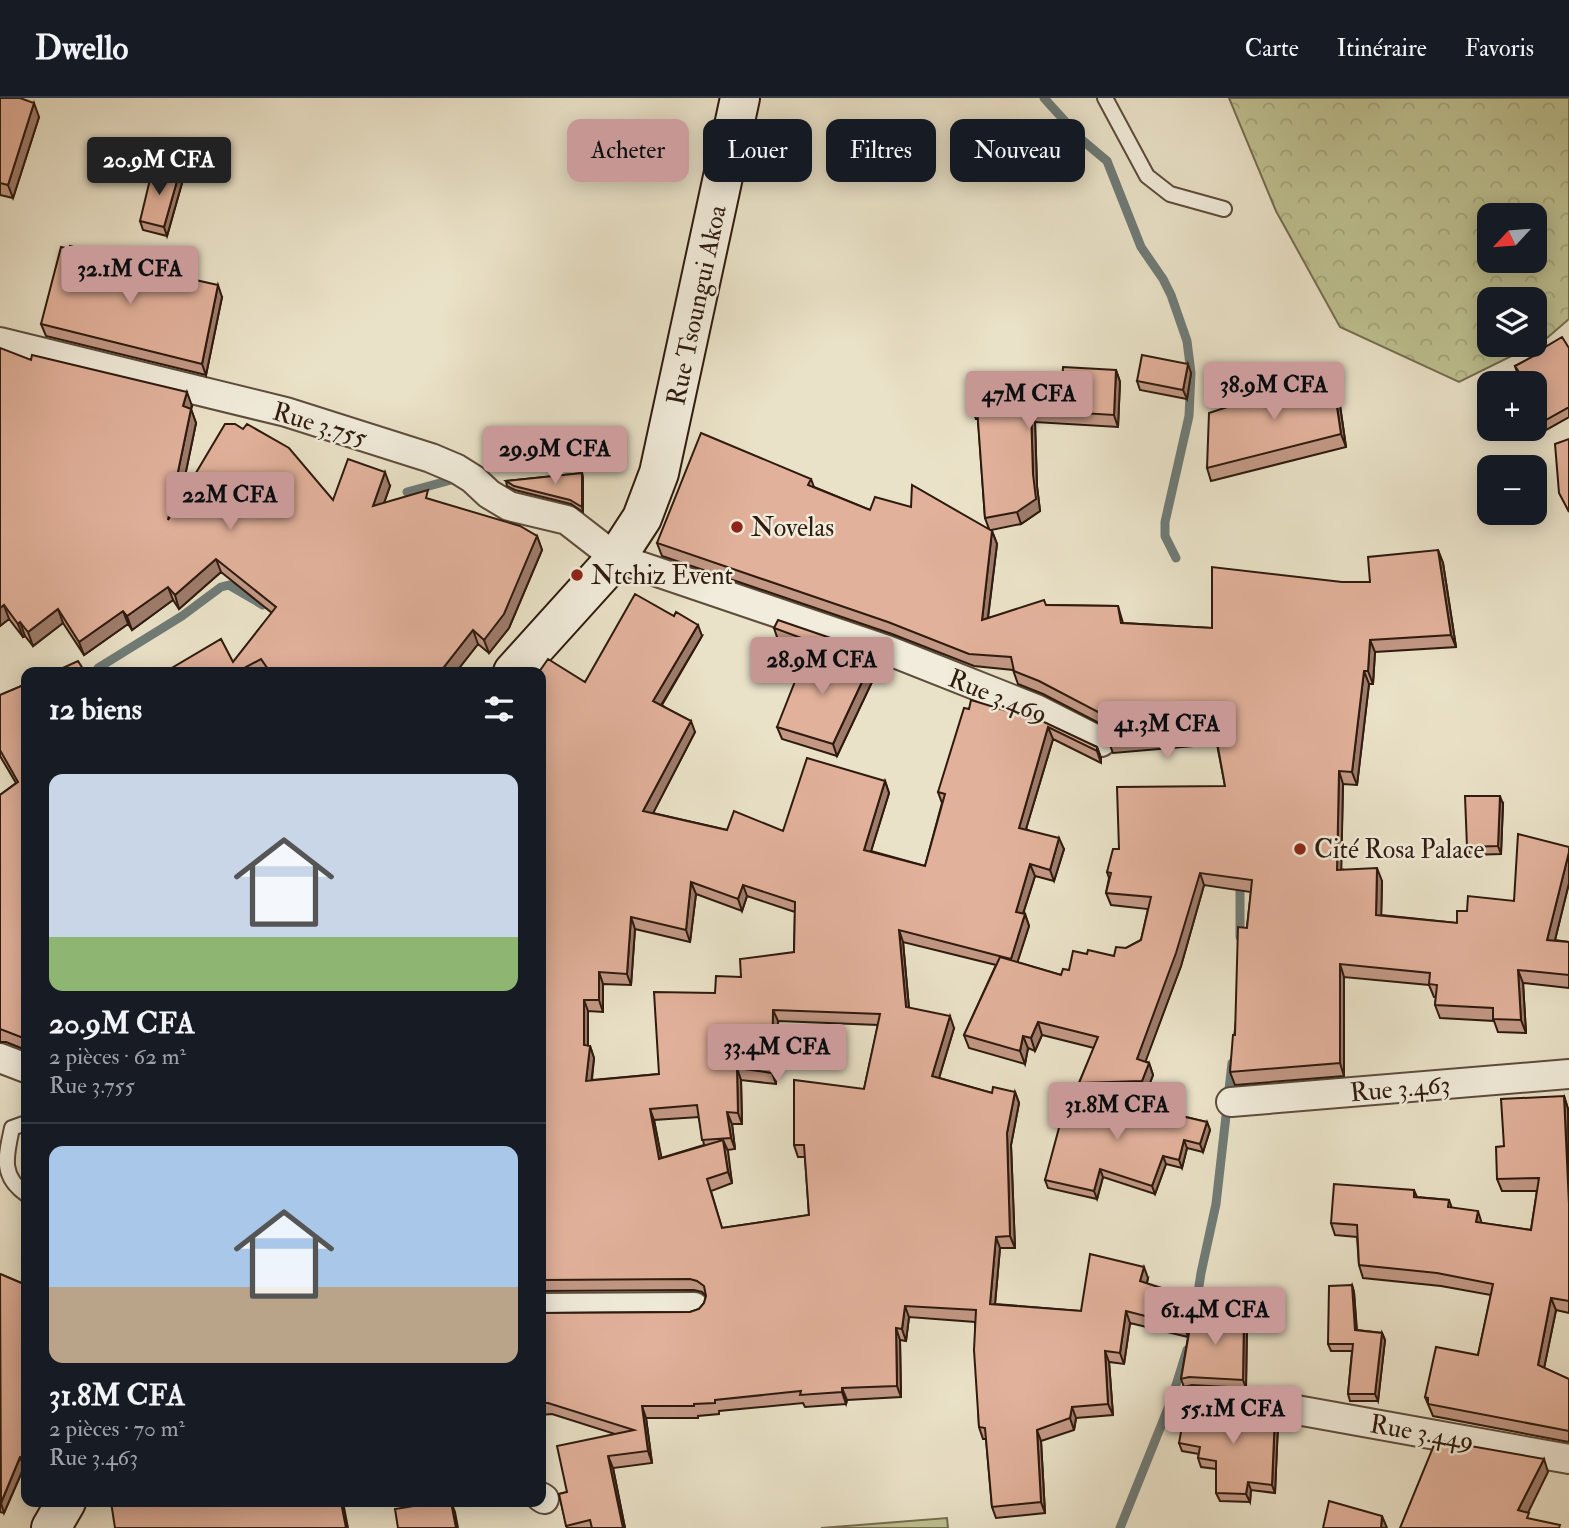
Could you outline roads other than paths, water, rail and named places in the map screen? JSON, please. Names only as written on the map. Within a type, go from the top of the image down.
[{"type":"main road","name":"Rue Tsoungui Akoa","points":[[518,667],[616,558],[642,519],[659,473],[740,98]]},
{"type":"main road","points":[[51,1528],[63,1507]]},
{"type":"street","name":"Rue 3.755","points":[[0,342],[286,412],[431,458],[457,469],[509,506],[567,520],[616,558]]},
{"type":"street","name":"Rue 3.469","points":[[616,558],[887,650],[1036,709],[1101,742]]},
{"type":"street","points":[[0,1058],[21,1066]]},
{"type":"street","name":"Rue 3.463","points":[[1231,1102],[1569,1074]]},
{"type":"street","points":[[546,1308],[694,1307]]},
{"type":"street","name":"Rue 3.449","points":[[1191,1402],[1280,1407],[1569,1459]]},
{"type":"lane","points":[[1105,98],[1147,176],[1170,194],[1224,209]]},
{"type":"lane","points":[[21,1125],[12,1128],[5,1162],[9,1178],[21,1189]]},
{"type":"waterway","points":[[1044,98],[1082,140],[1107,161],[1141,247],[1171,295],[1187,341],[1191,373],[1189,416],[1165,522],[1165,536],[1176,558]]},
{"type":"waterway","points":[[407,492],[451,480]]},
{"type":"waterway","points":[[100,667],[182,616],[221,587],[229,585],[263,605]]},
{"type":"waterway","points":[[1240,881],[1240,937]]},
{"type":"waterway","points":[[1194,1319],[1216,1204],[1232,1063]]},
{"type":"waterway","points":[[1120,1528],[1171,1401],[1187,1350]]},
{"type":"place","name":"Novelas","points":[[737,527]]},
{"type":"place","name":"Ntchiz Event","points":[[577,575]]},
{"type":"place","name":"Cité Rosa Palace","points":[[1300,849]]}]
